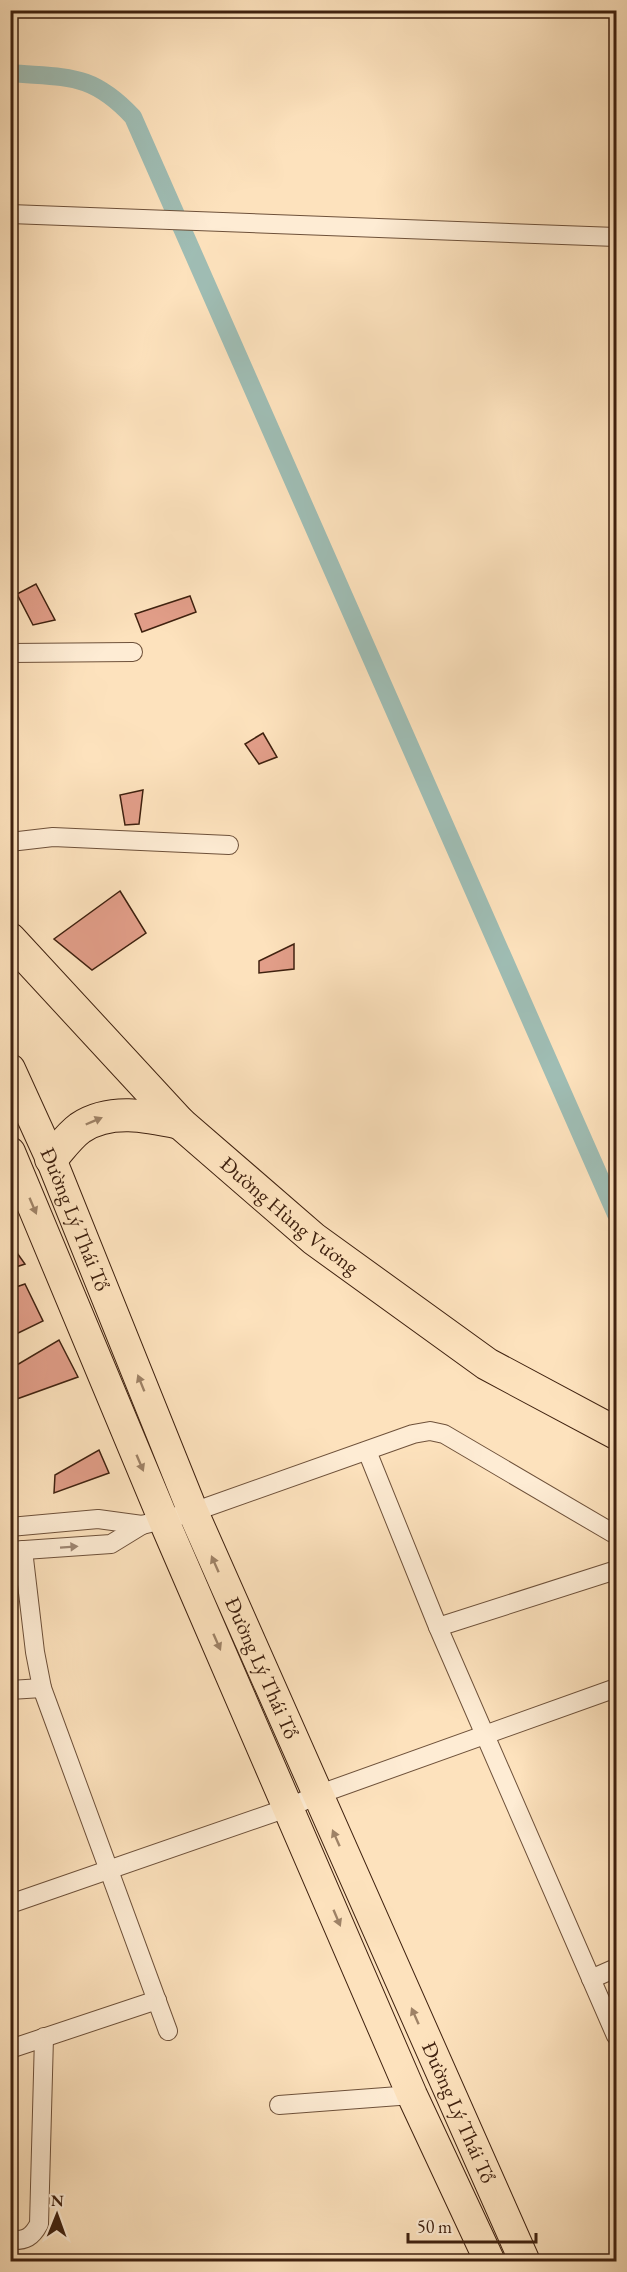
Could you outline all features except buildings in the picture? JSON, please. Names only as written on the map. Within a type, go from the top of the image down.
[{"type":"highway","name":"Đường Hùng Vương","points":[[10,939],[180,1123],[314,1239],[487,1364],[616,1433]]},
{"type":"highway","points":[[51,1159],[78,1130],[96,1119],[115,1116],[150,1117],[180,1123]]},
{"type":"main road","name":"Đường Lý Thái Tổ","points":[[10,1070],[22,1127],[51,1159],[193,1512],[525,2262]]},
{"type":"main road","name":"Đường Lý Thái Tổ","points":[[10,1152],[153,1523],[290,1807],[412,2095],[490,2262]]},
{"type":"main road","points":[[355,1961],[384,1947]]},
{"type":"main road","points":[[412,2095],[444,2083]]},
{"type":"street","points":[[10,214],[616,237]]},
{"type":"street","points":[[10,653],[132,652]]},
{"type":"street","points":[[10,842],[53,837],[229,845]]},
{"type":"street","points":[[168,2031],[42,1688],[17,1551],[111,1544],[153,1523],[193,1512],[413,1434],[430,1431],[444,1434],[616,1535]]},
{"type":"street","points":[[367,1451],[438,1627],[616,2036]]},
{"type":"street","points":[[10,1527],[98,1519],[153,1523]]},
{"type":"street","points":[[438,1627],[616,1570]]},
{"type":"street","points":[[10,1690],[42,1688]]},
{"type":"street","points":[[10,1904],[290,1807],[317,1795],[616,1688]]},
{"type":"street","points":[[591,1979],[616,1968]]},
{"type":"street","points":[[10,2049],[157,2000]]},
{"type":"street","points":[[10,2240],[22,2241],[34,2235],[39,2224],[44,2037]]},
{"type":"street","points":[[279,2105],[412,2095]]},
{"type":"waterway","points":[[10,73],[63,77],[91,85],[118,102],[133,117],[616,1214]]}]
